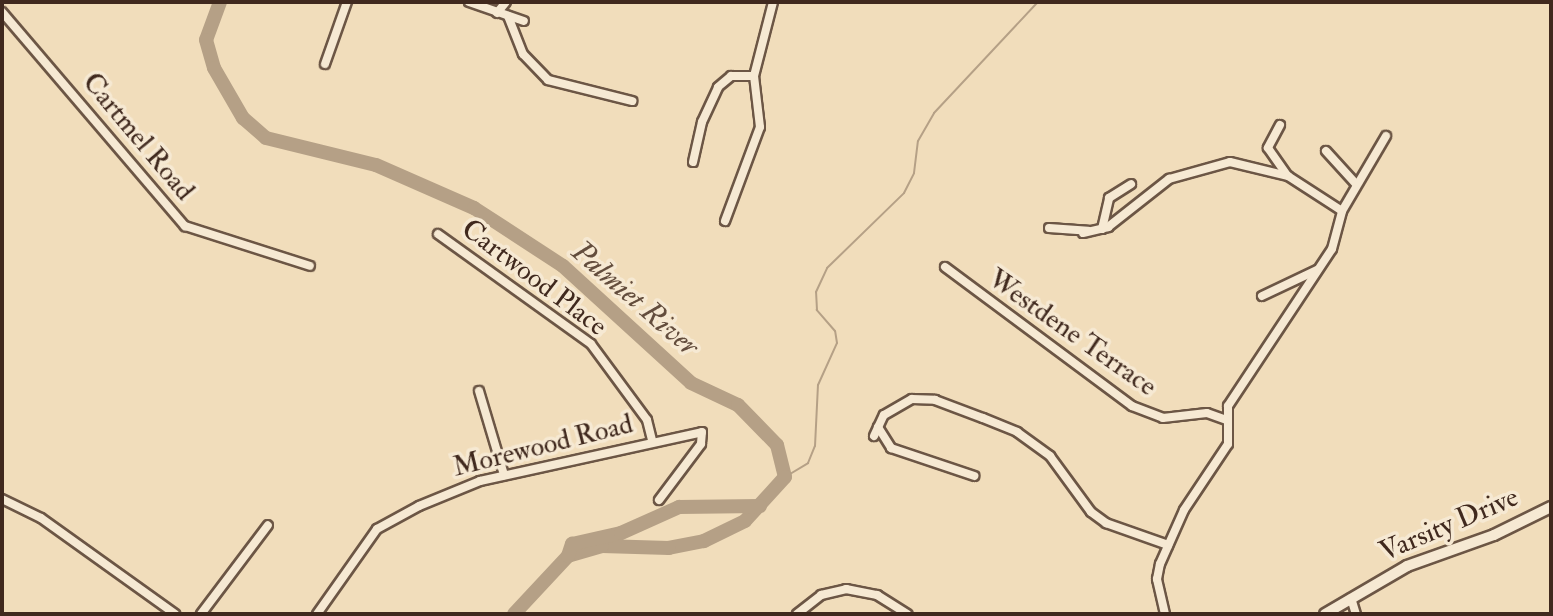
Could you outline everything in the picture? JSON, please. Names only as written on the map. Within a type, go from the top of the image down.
[{"type":"street","points":[[325,64],[347,2]]},
{"type":"street","points":[[469,2],[524,21]]},
{"type":"street","points":[[497,13],[506,2]]},
{"type":"street","points":[[725,221],[760,127],[754,76],[773,2]]},
{"type":"street","name":"Cartmel Road","points":[[2,12],[185,226],[310,266]]},
{"type":"street","points":[[508,16],[523,54],[548,80],[632,101]]},
{"type":"street","points":[[693,162],[702,122],[718,87],[731,76],[754,76]]},
{"type":"street","points":[[1280,125],[1268,148],[1288,176]]},
{"type":"street","points":[[1165,614],[1157,579],[1168,545],[1197,489],[1228,444],[1226,420],[1231,401],[1337,239],[1342,211],[1386,136]]},
{"type":"street","points":[[1326,151],[1356,184]]},
{"type":"street","points":[[1049,228],[1086,232],[1102,229],[1169,179],[1221,163],[1245,163],[1288,176],[1342,211]]},
{"type":"street","points":[[1102,229],[1109,198],[1131,184]]},
{"type":"street","name":"Cartwood Place","points":[[438,234],[591,344],[647,420],[652,440]]},
{"type":"street","name":"Westdene Terrace","points":[[945,267],[1132,406],[1163,418],[1207,413],[1226,420]]},
{"type":"street","points":[[1262,296],[1318,269]]},
{"type":"street","points":[[479,391],[504,475]]},
{"type":"street","points":[[874,436],[891,409],[920,399],[995,422],[1050,456],[1098,518],[1168,545]]},
{"type":"street","points":[[878,426],[891,448],[974,476]]},
{"type":"street","name":"Morewood Road","points":[[317,614],[385,523],[457,489],[693,431],[704,435],[659,500]]},
{"type":"street","points":[[2,499],[41,518],[175,614]]},
{"type":"street","name":"Varsity Drive","points":[[1325,614],[1414,563],[1494,535],[1551,507]]},
{"type":"street","points":[[201,614],[268,525]]},
{"type":"street","points":[[797,614],[821,595],[846,589],[877,595],[908,614]]},
{"type":"street","points":[[1351,598],[1356,614]]},
{"type":"waterway","name":"Palmiet River","points":[[220,2],[206,40],[214,68],[243,118],[266,138],[376,165],[474,208],[563,266],[691,383],[738,405],[777,445],[785,477],[745,521],[704,541],[669,548],[602,546],[568,556],[514,614]]},
{"type":"waterway","points":[[785,477],[808,463],[815,446],[818,385],[837,343],[835,331],[817,310],[816,292],[827,268],[904,193],[914,173],[918,141],[934,113],[1038,2]]},
{"type":"waterway","points":[[568,556],[572,544],[621,533],[679,507],[760,506]]}]
